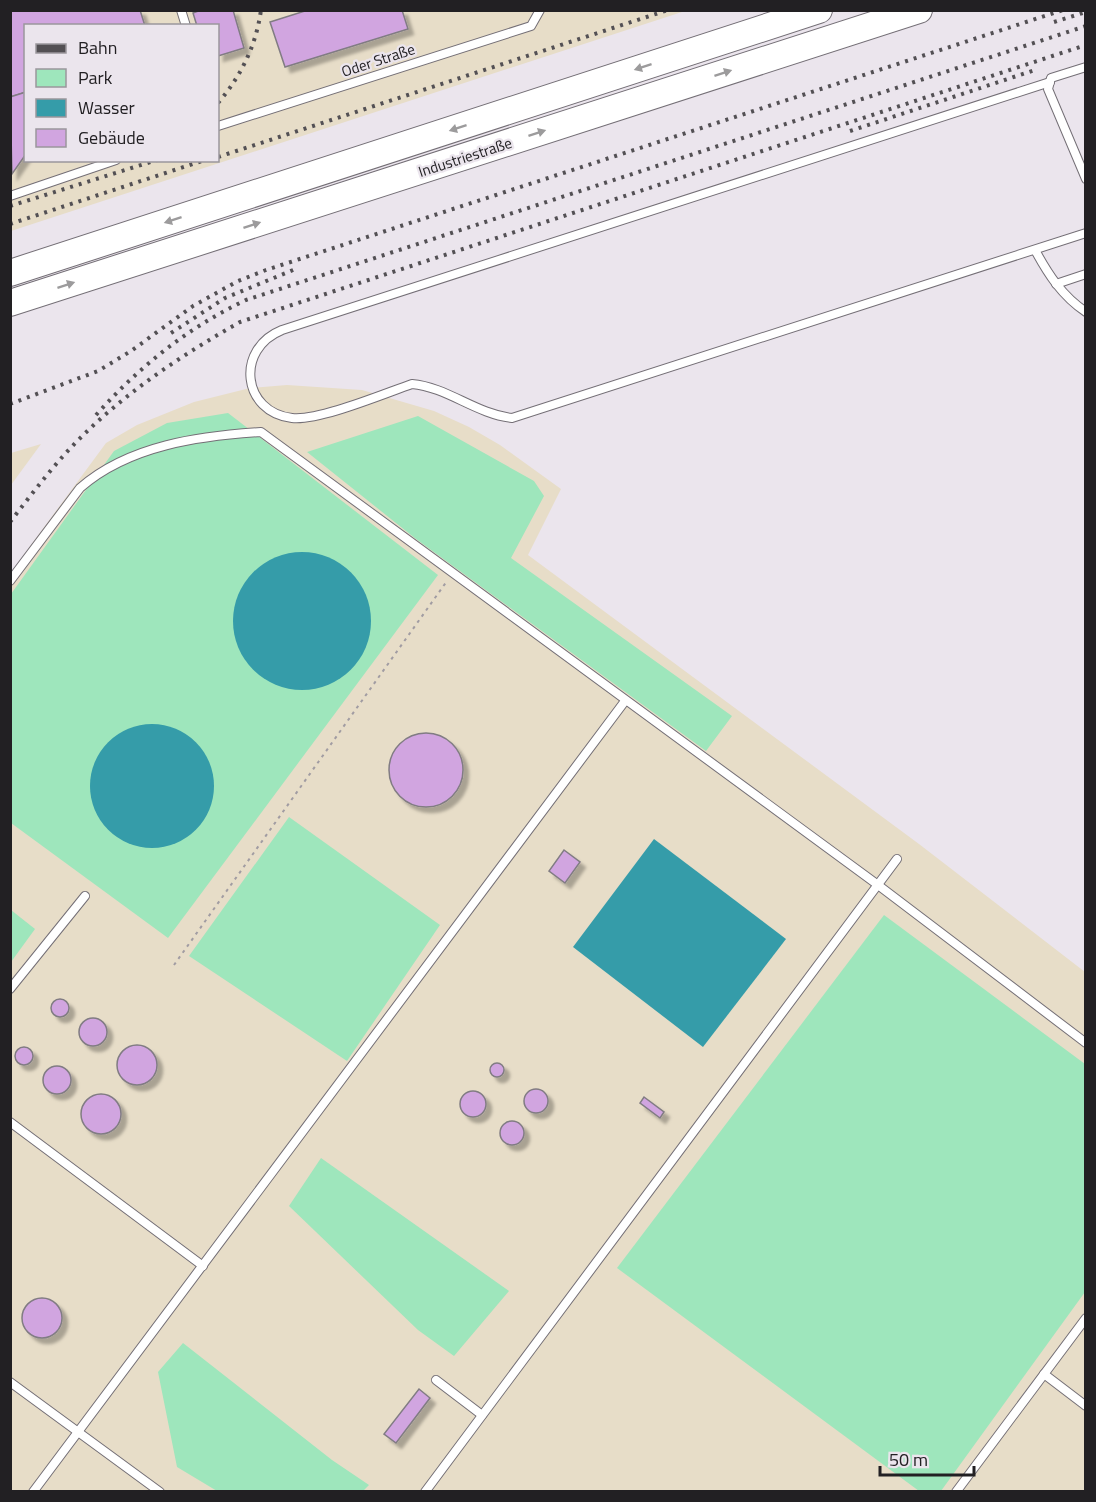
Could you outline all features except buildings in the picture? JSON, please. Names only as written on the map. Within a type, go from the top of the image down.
[{"type":"highway","name":"Industriestraße","points":[[10,273],[819,10]]},
{"type":"highway","name":"Industriestraße","points":[[10,303],[919,10]]},
{"type":"lane","name":"Oder Straße","points":[[219,126],[531,26],[540,10]]},
{"type":"lane","points":[[1086,67],[1051,78],[1048,89],[1086,179]]},
{"type":"lane","points":[[1050,82],[282,330],[267,336],[259,345],[249,372],[258,399],[268,409],[293,418],[311,417],[412,384],[428,385],[495,416],[512,418],[1086,233]]},
{"type":"lane","points":[[10,196],[110,162]]},
{"type":"lane","points":[[1035,250],[1056,284],[1071,302],[1086,312]]},
{"type":"lane","points":[[1056,284],[1086,274]]},
{"type":"lane","points":[[10,582],[80,488],[90,479],[115,465],[181,442],[216,435],[261,432],[878,885],[1086,1043]]},
{"type":"lane","points":[[33,1491],[625,701]]},
{"type":"lane","points":[[425,1491],[897,859]]},
{"type":"lane","points":[[10,989],[85,896]]},
{"type":"lane","points":[[10,1122],[203,1266]]},
{"type":"lane","points":[[956,1491],[1086,1318]]},
{"type":"lane","points":[[1044,1374],[1086,1406]]},
{"type":"lane","points":[[436,1380],[482,1415]]},
{"type":"lane","points":[[10,1382],[160,1491]]},
{"type":"path","points":[[174,965],[453,573]]},
{"type":"shaded area","points":[[11,10],[685,11],[11,231]]},
{"type":"shaded area","points":[[287,385],[362,390],[434,411],[469,427],[500,445],[561,489],[528,555],[919,844],[1085,972],[1085,1491],[11,1492],[11,572],[106,443],[137,425],[194,402],[250,388]]},
{"type":"shaded area","points":[[41,444],[11,485],[11,453]]},
{"type":"green space","points":[[228,413],[438,575],[168,938],[11,823],[11,594],[114,451],[167,423]]},
{"type":"green space","points":[[418,416],[534,481],[544,496],[511,558],[732,716],[706,751],[416,539],[307,452]]},
{"type":"green space","points":[[289,817],[440,925],[347,1061],[189,956]]},
{"type":"green space","points":[[11,910],[35,929],[11,962]]},
{"type":"green space","points":[[884,915],[1085,1064],[1085,1292],[941,1491],[919,1491],[617,1268]]},
{"type":"green space","points":[[321,1158],[509,1291],[454,1356],[418,1330],[289,1206]]},
{"type":"green space","points":[[183,1343],[332,1460],[369,1485],[362,1492],[217,1491],[177,1467],[158,1372]]},
{"type":"water","points":[[302,552],[328,557],[351,572],[366,595],[371,621],[366,647],[351,670],[328,685],[302,690],[276,685],[253,670],[238,647],[233,621],[238,595],[253,572],[276,557]]},
{"type":"water","points":[[152,724],[176,729],[187,734],[196,742],[204,751],[209,762],[214,786],[209,810],[204,821],[196,830],[187,838],[176,843],[152,848],[128,843],[117,838],[108,830],[100,821],[95,810],[90,786],[95,762],[100,751],[108,742],[117,734],[128,729]]},
{"type":"water","points":[[654,839],[786,939],[703,1047],[573,947]]},
{"type":"railway","points":[[219,102],[234,82],[246,60],[259,23],[261,10]]},
{"type":"railway","points":[[219,157],[668,10]]},
{"type":"railway","points":[[10,404],[98,371],[131,351],[193,306],[238,281],[266,270],[1063,10]]},
{"type":"railway","points":[[1054,22],[1086,12]]},
{"type":"railway","points":[[96,415],[112,397],[165,350],[204,323],[246,300],[1086,26]]},
{"type":"railway","points":[[10,522],[65,454],[104,416],[170,365],[240,322],[1086,45]]},
{"type":"railway","points":[[850,131],[1035,70]]},
{"type":"railway","points":[[10,206],[151,162]]},
{"type":"railway","points":[[10,224],[199,162]]},
{"type":"railway","points":[[171,333],[225,298],[298,268]]}]
